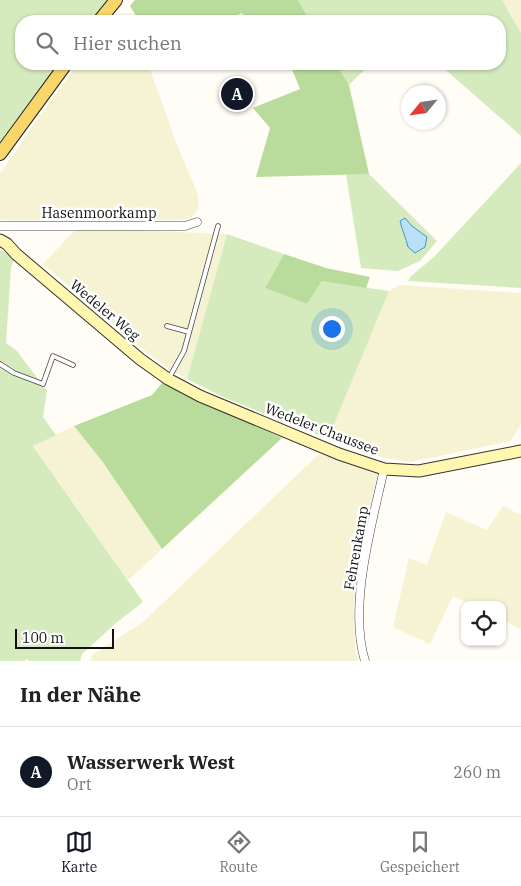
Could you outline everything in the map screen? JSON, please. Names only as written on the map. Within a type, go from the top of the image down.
[{"type":"main road","points":[[104,15],[116,0]]},
{"type":"main road","points":[[0,154],[62,70]]},
{"type":"main road","name":"Wedeler Weg","points":[[0,240],[140,359],[172,382]]},
{"type":"main road","name":"Wedeler Weg","points":[[0,246],[16,254]]},
{"type":"main road","name":"Wedeler Chaussee","points":[[172,382],[200,396],[339,454],[384,469],[401,471],[426,470],[521,451]]},
{"type":"street","name":"Hasenmoorkamp","points":[[0,226],[185,226],[197,222]]},
{"type":"street","name":"Fehrenkamp","points":[[365,661],[360,631],[359,605],[365,553],[384,469]]},
{"type":"lane","points":[[172,382],[190,332],[218,226]]},
{"type":"lane","points":[[167,326],[190,332]]},
{"type":"lane","points":[[0,364],[43,384],[53,356],[73,365]]},
{"type":"shaded area","points":[[502,0],[521,0],[521,33]]},
{"type":"shaded area","points":[[74,70],[150,70],[176,142],[197,192],[199,204],[196,213],[190,218],[183,220],[2,220],[0,218],[0,174]]},
{"type":"shaded area","points":[[77,228],[227,234],[187,379],[172,371],[146,352],[43,264]]},
{"type":"shaded area","points":[[399,285],[521,293],[521,424],[511,441],[411,462],[384,458],[328,439],[389,291]]},
{"type":"shaded area","points":[[74,426],[102,461],[162,549],[130,579],[127,579],[33,445]]},
{"type":"shaded area","points":[[319,454],[378,472],[359,551],[354,604],[355,650],[359,661],[90,661],[92,655],[143,622]]},
{"type":"shaded area","points":[[503,506],[521,515],[521,629],[506,622],[506,601],[463,601],[453,596],[430,644],[393,627],[409,558],[427,565],[446,512],[487,530]]},
{"type":"green space","points":[[0,0],[110,0],[98,15],[15,15],[15,70],[56,70],[0,145]]},
{"type":"green space","points":[[135,0],[298,0],[307,15],[243,15],[242,13],[237,15],[135,15],[130,6]]},
{"type":"green space","points":[[298,0],[502,0],[521,33],[521,136],[446,70],[506,70],[506,15],[307,15]]},
{"type":"green space","points":[[292,70],[340,70],[349,85],[369,174],[256,177],[270,128],[253,108],[300,89]]},
{"type":"green space","points":[[340,70],[364,70],[349,85]]},
{"type":"green space","points":[[521,163],[521,288],[408,281],[411,276],[434,257]]},
{"type":"green space","points":[[346,174],[369,174],[437,241],[420,261],[398,271],[361,268]]},
{"type":"green space","points":[[227,234],[284,254],[265,288],[307,304],[322,281],[389,291],[328,439],[225,398],[187,379]]},
{"type":"green space","points":[[0,249],[14,259],[11,268],[6,343],[17,351],[47,391],[43,417],[56,435],[33,446],[143,602],[116,623],[82,654],[80,661],[29,661],[27,659],[24,661],[0,661]]},
{"type":"green space","points":[[284,254],[326,268],[370,277],[366,288],[322,281],[307,304],[265,288]]},
{"type":"green space","points":[[162,383],[282,438],[162,549],[102,461],[74,426],[152,395]]},
{"type":"water","points":[[405,218],[427,237],[425,247],[415,253],[408,247],[400,221]]},
{"type":"place","name":"Wasserwerk West","points":[[237,94]]}]
